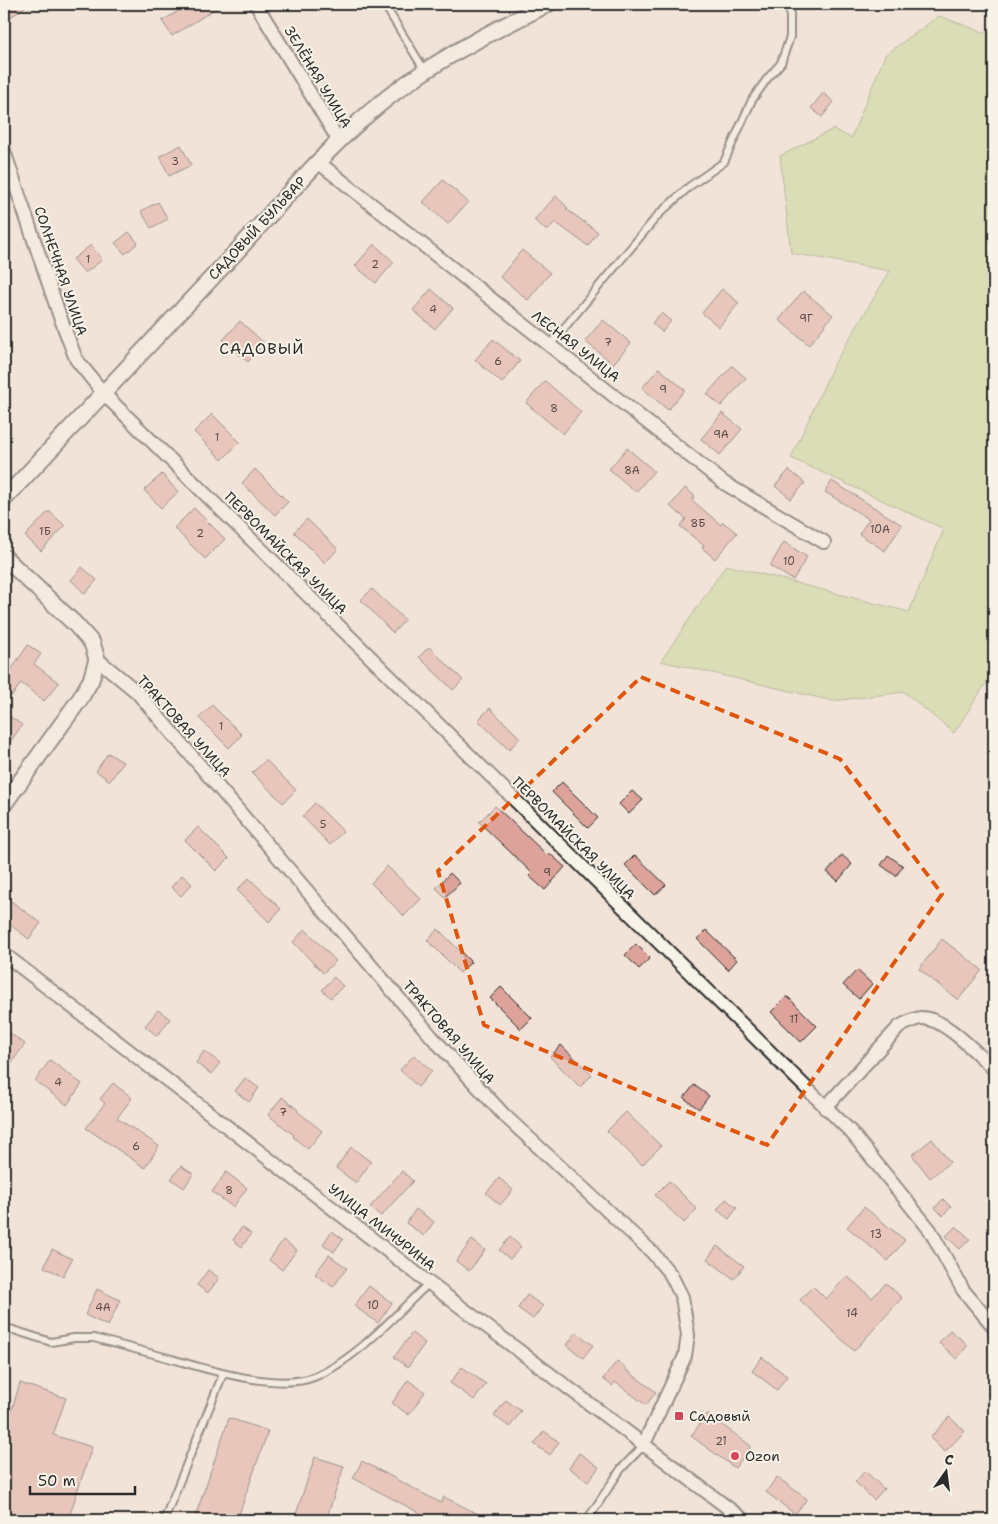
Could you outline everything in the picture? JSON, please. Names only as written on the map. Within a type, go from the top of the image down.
[{"type":"street","name":"ЗЕЛЁНАЯ УЛИЦА","points":[[256,4],[339,141]]},
{"type":"street","name":"САДОВЫЙ БУЛЬВАР","points":[[4,500],[339,141],[374,110],[425,71],[480,38],[548,4]]},
{"type":"street","name":"СОЛНЕЧНАЯ УЛИЦА","points":[[4,151],[76,359],[104,394]]},
{"type":"street","name":"ЛЕСНАЯ УЛИЦА","points":[[318,162],[724,483],[824,542]]},
{"type":"street","name":"ПЕРВОМАЙСКАЯ УЛИЦА","points":[[104,394],[851,1132],[930,1230],[963,1290],[994,1327]]},
{"type":"street","points":[[4,557],[75,624],[92,643],[97,659],[92,680],[80,699],[4,804]]},
{"type":"street","name":"ТРАКТОВАЯ УЛИЦА","points":[[97,659],[137,692],[432,1037],[493,1103],[652,1252],[671,1275],[682,1297],[686,1315],[688,1335],[686,1356],[643,1446]]},
{"type":"street","name":"УЛИЦА МИЧУРИНА","points":[[4,954],[429,1283],[643,1446],[744,1520]]},
{"type":"street","points":[[825,1108],[899,1027],[921,1018],[932,1020],[945,1026],[994,1069]]},
{"type":"lane","points":[[384,4],[425,71]]},
{"type":"lane","points":[[550,345],[659,214],[690,186],[724,162],[752,100],[766,79],[781,63],[790,37],[790,4]]},
{"type":"lane","points":[[4,1328],[51,1342],[74,1338],[94,1338],[223,1374],[288,1381],[313,1378],[335,1366],[358,1348],[429,1283]]},
{"type":"lane","points":[[164,1520],[223,1374]]},
{"type":"lane","points":[[587,1520],[620,1469],[643,1446]]},
{"type":"highlighted area","points":[[641,677],[840,759],[942,894],[767,1145],[484,1025],[438,871]]},
{"type":"green space","points":[[939,16],[994,36],[994,671],[954,733],[904,692],[833,701],[661,661],[726,565],[909,612],[944,529],[791,458],[833,366],[890,271],[791,253],[780,156],[833,129],[851,138],[885,55]]},
{"type":"building","points":[[4,4],[29,4],[8,19],[4,12]]},
{"type":"building","points":[[190,4],[223,4],[172,36],[162,21]]},
{"type":"building","points":[[823,93],[834,102],[822,117],[811,108]]},
{"type":"building","points":[[181,145],[191,165],[169,176],[160,156]]},
{"type":"building","points":[[443,180],[468,202],[448,224],[423,202]]},
{"type":"building","points":[[556,196],[568,208],[566,209],[598,232],[588,246],[555,222],[547,231],[534,220]]},
{"type":"building","points":[[158,202],[168,219],[151,228],[141,211]]},
{"type":"building","points":[[129,232],[138,243],[125,254],[115,243]]},
{"type":"building","points":[[374,244],[394,262],[376,283],[355,266]]},
{"type":"building","points":[[91,245],[102,260],[85,273],[73,259]]},
{"type":"building","points":[[522,250],[550,273],[528,300],[500,277]]},
{"type":"building","points":[[431,289],[453,308],[435,329],[413,310]]},
{"type":"building","points":[[722,289],[739,303],[719,327],[702,313]]},
{"type":"building","points":[[803,291],[833,315],[809,345],[779,320]]},
{"type":"building","points":[[661,313],[671,321],[662,332],[652,323]]},
{"type":"building","points":[[603,320],[631,343],[613,364],[585,341]]},
{"type":"building","points":[[240,321],[264,343],[248,362],[223,340]]},
{"type":"building","points":[[493,339],[520,361],[502,383],[475,360]]},
{"type":"building","points":[[732,366],[746,378],[721,406],[707,394]]},
{"type":"building","points":[[659,368],[685,390],[668,410],[642,388]]},
{"type":"building","points":[[545,381],[581,412],[563,434],[526,403]]},
{"type":"building","points":[[722,413],[742,429],[720,455],[701,439]]},
{"type":"building","points":[[212,414],[240,442],[222,460],[194,432]]},
{"type":"building","points":[[627,448],[654,471],[636,492],[609,469]]},
{"type":"building","points":[[255,469],[288,502],[275,515],[242,483]]},
{"type":"building","points":[[789,470],[805,483],[791,499],[775,486]]},
{"type":"building","points":[[162,474],[178,492],[161,508],[144,490]]},
{"type":"building","points":[[832,481],[902,525],[885,551],[859,534],[869,519],[825,492]]},
{"type":"building","points":[[685,488],[695,496],[692,500],[721,525],[723,522],[737,533],[715,559],[702,548],[704,546],[680,526],[686,519],[670,506]]},
{"type":"building","points":[[194,508],[225,539],[205,559],[174,528]]},
{"type":"building","points":[[49,511],[65,526],[41,551],[25,536]]},
{"type":"building","points":[[307,519],[338,549],[325,563],[294,532]]},
{"type":"building","points":[[784,542],[807,557],[793,580],[770,566]]},
{"type":"building","points":[[82,567],[97,580],[85,594],[71,580]]},
{"type":"building","points":[[372,589],[405,620],[393,633],[361,600]]},
{"type":"building","points":[[28,645],[41,654],[34,664],[59,683],[44,701],[21,683],[12,696],[4,690],[4,680]]},
{"type":"building","points":[[429,647],[463,680],[453,690],[419,657]]},
{"type":"building","points":[[212,705],[242,735],[229,748],[199,718]]},
{"type":"building","points":[[490,708],[520,738],[509,750],[478,720]]},
{"type":"building","points":[[9,716],[22,725],[4,751],[4,723]]},
{"type":"building","points":[[108,753],[123,762],[110,781],[96,771]]},
{"type":"building","points":[[266,760],[296,790],[283,803],[252,773]]},
{"type":"building","points":[[562,782],[598,818],[588,828],[552,792]]},
{"type":"building","points":[[632,791],[643,800],[629,814],[619,804]]},
{"type":"building","points":[[315,803],[343,831],[330,845],[302,816]]},
{"type":"building","points":[[495,806],[547,855],[549,853],[565,867],[545,890],[529,876],[532,873],[479,822]]},
{"type":"building","points":[[198,827],[229,858],[216,871],[185,840]]},
{"type":"building","points":[[635,855],[666,885],[655,895],[625,865]]},
{"type":"building","points":[[842,855],[852,864],[838,881],[827,872]]},
{"type":"building","points":[[888,855],[903,866],[896,876],[881,865]]},
{"type":"building","points":[[387,866],[421,899],[404,916],[371,883]]},
{"type":"building","points":[[450,873],[460,883],[445,897],[436,888]]},
{"type":"building","points":[[182,875],[192,884],[181,896],[171,887]]},
{"type":"building","points":[[249,878],[281,909],[269,922],[237,890]]},
{"type":"building","points":[[4,896],[41,923],[29,939],[4,920]]},
{"type":"building","points":[[305,929],[336,961],[323,973],[293,942]]},
{"type":"building","points":[[438,929],[471,962],[460,973],[427,940]]},
{"type":"building","points":[[706,930],[737,960],[728,970],[697,939]]},
{"type":"building","points":[[942,939],[982,970],[958,1000],[919,969]]},
{"type":"building","points":[[636,944],[650,958],[639,969],[625,955]]},
{"type":"building","points":[[857,970],[872,984],[859,999],[843,985]]},
{"type":"building","points":[[334,977],[343,986],[331,998],[322,990]]},
{"type":"building","points":[[501,987],[532,1018],[521,1029],[490,998]]},
{"type":"building","points":[[787,996],[817,1026],[801,1042],[771,1012]]},
{"type":"building","points":[[158,1010],[170,1019],[157,1036],[145,1026]]},
{"type":"building","points":[[4,1029],[25,1044],[4,1073]]},
{"type":"building","points":[[561,1045],[592,1075],[580,1087],[550,1057]]},
{"type":"building","points":[[204,1051],[220,1063],[211,1074],[196,1063]]},
{"type":"building","points":[[414,1055],[432,1071],[418,1087],[400,1070]]},
{"type":"building","points":[[50,1060],[82,1084],[67,1105],[35,1081]]},
{"type":"building","points":[[245,1078],[259,1088],[249,1102],[235,1091]]},
{"type":"building","points":[[113,1083],[132,1098],[117,1118],[159,1146],[145,1168],[86,1128],[105,1103],[100,1099]]},
{"type":"building","points":[[694,1085],[709,1096],[699,1109],[684,1098]]},
{"type":"building","points":[[282,1097],[322,1131],[308,1149],[293,1137],[294,1135],[268,1115]]},
{"type":"building","points":[[626,1112],[661,1146],[642,1165],[607,1131]]},
{"type":"building","points":[[932,1139],[950,1162],[930,1178],[912,1155]]},
{"type":"building","points":[[351,1147],[371,1162],[356,1183],[336,1168]]},
{"type":"building","points":[[181,1166],[193,1174],[184,1188],[171,1179]]},
{"type":"building","points":[[402,1171],[413,1181],[381,1216],[370,1207]]},
{"type":"building","points":[[226,1172],[247,1188],[233,1207],[212,1192]]},
{"type":"building","points":[[499,1178],[513,1190],[500,1205],[486,1193]]},
{"type":"building","points":[[669,1181],[697,1209],[684,1223],[655,1195]]},
{"type":"building","points":[[726,1199],[737,1208],[729,1219],[717,1210]]},
{"type":"building","points":[[943,1199],[951,1207],[943,1216],[935,1208]]},
{"type":"building","points":[[864,1207],[905,1240],[888,1261],[847,1227]]},
{"type":"building","points":[[416,1209],[434,1222],[424,1236],[406,1223]]},
{"type":"building","points":[[956,1226],[970,1239],[960,1249],[946,1236]]},
{"type":"building","points":[[242,1227],[251,1234],[242,1247],[233,1240]]},
{"type":"building","points":[[332,1231],[343,1239],[334,1252],[323,1244]]},
{"type":"building","points":[[510,1237],[521,1247],[510,1259],[499,1250]]},
{"type":"building","points":[[283,1240],[297,1250],[282,1270],[269,1260]]},
{"type":"building","points":[[472,1240],[485,1250],[469,1271],[456,1261]]},
{"type":"building","points":[[717,1246],[744,1266],[734,1279],[707,1259]]},
{"type":"building","points":[[52,1249],[72,1259],[63,1276],[44,1267]]},
{"type":"building","points":[[329,1255],[347,1268],[333,1287],[315,1274]]},
{"type":"building","points":[[208,1270],[219,1278],[208,1293],[197,1285]]},
{"type":"building","points":[[847,1276],[872,1298],[886,1283],[902,1298],[854,1351],[800,1300],[813,1286],[826,1299]]},
{"type":"building","points":[[369,1286],[392,1303],[378,1323],[354,1306]]},
{"type":"building","points":[[97,1289],[120,1300],[108,1326],[85,1315]]},
{"type":"building","points":[[527,1295],[543,1306],[533,1319],[518,1308]]},
{"type":"building","points":[[950,1330],[968,1345],[957,1359],[939,1343]]},
{"type":"building","points":[[576,1332],[593,1345],[583,1358],[567,1345]]},
{"type":"building","points":[[412,1333],[425,1343],[408,1367],[394,1357]]},
{"type":"building","points":[[762,1357],[787,1376],[777,1390],[752,1371]]},
{"type":"building","points":[[617,1361],[656,1392],[646,1405],[615,1382],[612,1386],[603,1379]]},
{"type":"building","points":[[462,1367],[486,1384],[474,1400],[450,1383]]},
{"type":"building","points":[[408,1380],[425,1392],[409,1415],[392,1403]]},
{"type":"building","points":[[20,1383],[66,1398],[53,1435],[92,1447],[68,1520],[4,1520],[4,1435]]},
{"type":"building","points":[[506,1400],[521,1411],[510,1427],[494,1416]]},
{"type":"building","points":[[707,1414],[751,1446],[735,1468],[691,1436]]},
{"type":"building","points":[[949,1417],[965,1431],[945,1452],[930,1438]]},
{"type":"building","points":[[229,1418],[268,1431],[237,1520],[194,1520]]},
{"type":"building","points":[[544,1431],[559,1442],[550,1455],[534,1444]]},
{"type":"building","points":[[579,1453],[599,1467],[588,1482],[569,1468]]},
{"type":"building","points":[[315,1457],[344,1466],[326,1520],[294,1520]]},
{"type":"building","points":[[362,1461],[441,1503],[444,1497],[490,1520],[433,1520],[353,1478]]},
{"type":"building","points":[[865,1471],[884,1489],[874,1500],[855,1482]]},
{"type":"building","points":[[777,1477],[807,1499],[795,1514],[766,1492]]},
{"type":"place","name":"Садовый","points":[[679,1416]]},
{"type":"place","name":"Ozon","points":[[735,1456]]},
{"type":"district","name":"САДОВЫЙ","points":[[262,348]]}]
